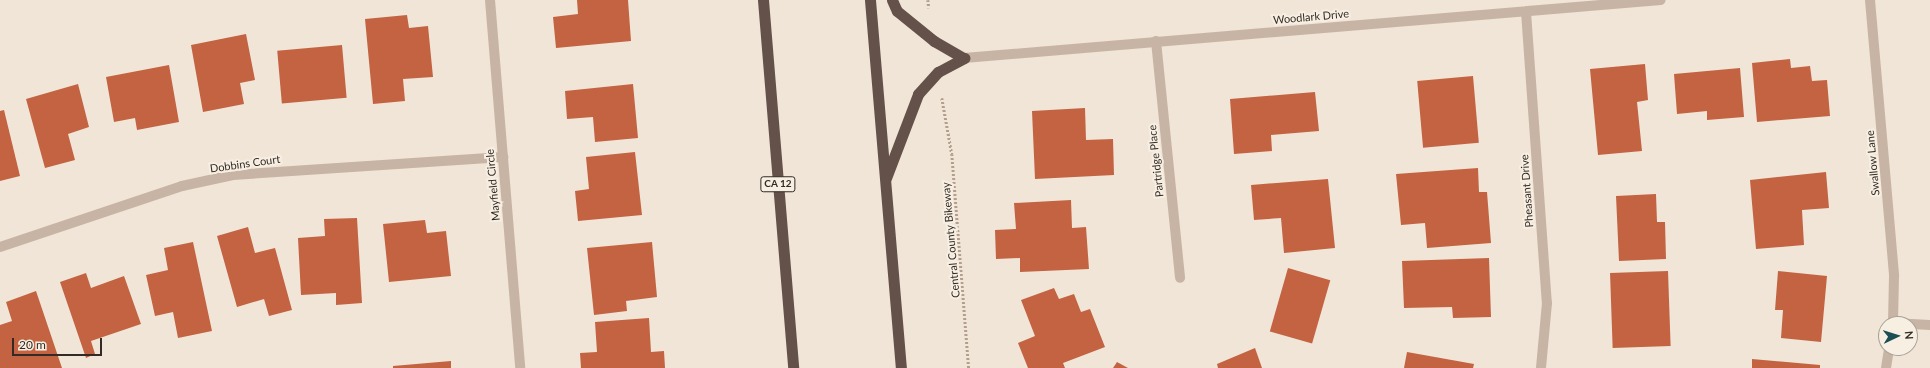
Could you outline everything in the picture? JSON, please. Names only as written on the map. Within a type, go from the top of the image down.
[{"type":"highway","name":"CA 12","points":[[763,0],[793,368]]},
{"type":"highway","points":[[870,0],[901,368]]},
{"type":"highway","points":[[892,0],[897,11],[934,41],[964,58]]},
{"type":"highway","points":[[885,180],[918,94],[938,72],[964,58]]},
{"type":"street","name":"Mayfield Circle","points":[[490,0],[520,368]]},
{"type":"street","name":"Woodlark Drive","points":[[964,58],[1661,0]]},
{"type":"street","name":"Swallow Lane","points":[[1870,0],[1894,276],[1893,316]]},
{"type":"street","name":"Pheasant Drive","points":[[1526,12],[1546,303],[1541,368]]},
{"type":"street","name":"Partridge Place","points":[[1156,41],[1180,278]]},
{"type":"street","name":"Dobbins Court","points":[[0,247],[182,186],[233,175],[503,156]]},
{"type":"street","points":[[1918,324],[1930,325]]},
{"type":"street","points":[[1886,368],[1888,356]]},
{"type":"path","name":"Central County Bikeway","points":[[944,111],[952,154],[969,368]]},
{"type":"building","points":[[577,0],[628,0],[631,41],[556,48],[553,17],[578,14]]},
{"type":"building","points":[[407,15],[409,28],[428,26],[433,77],[403,79],[405,101],[373,104],[365,19]]},
{"type":"building","points":[[246,34],[255,80],[240,83],[244,104],[203,112],[191,45]]},
{"type":"building","points":[[342,45],[347,98],[282,103],[277,51]]},
{"type":"building","points":[[1790,59],[1791,68],[1810,66],[1812,81],[1827,80],[1830,116],[1757,122],[1752,63]]},
{"type":"building","points":[[1645,64],[1648,100],[1637,102],[1642,151],[1598,155],[1590,69]]},
{"type":"building","points":[[169,65],[179,122],[137,130],[135,118],[114,122],[106,77]]},
{"type":"building","points":[[1740,68],[1744,117],[1707,120],[1707,111],[1677,114],[1674,74]]},
{"type":"building","points":[[1473,76],[1479,143],[1423,148],[1417,81]]},
{"type":"building","points":[[78,84],[89,127],[68,134],[75,160],[45,168],[26,99]]},
{"type":"building","points":[[633,84],[638,138],[595,142],[593,117],[567,119],[565,91]]},
{"type":"building","points":[[1315,92],[1319,131],[1271,135],[1272,151],[1234,154],[1230,99]]},
{"type":"building","points":[[1085,108],[1086,140],[1113,139],[1114,175],[1035,179],[1032,111]]},
{"type":"building","points":[[4,110],[20,176],[0,181],[0,111]]},
{"type":"building","points":[[635,152],[642,215],[578,221],[575,191],[589,189],[586,157]]},
{"type":"building","points":[[1478,168],[1479,192],[1487,192],[1491,243],[1427,248],[1425,223],[1401,225],[1396,174]]},
{"type":"building","points":[[1826,172],[1829,208],[1802,210],[1804,245],[1756,249],[1750,180]]},
{"type":"building","points":[[1328,179],[1335,248],[1284,253],[1281,218],[1254,220],[1251,185]]},
{"type":"building","points":[[1656,194],[1657,222],[1665,222],[1666,259],[1619,261],[1616,196]]},
{"type":"building","points":[[1071,200],[1072,228],[1086,227],[1089,269],[1020,272],[1020,258],[996,259],[995,230],[1016,229],[1014,203]]},
{"type":"building","points":[[357,218],[362,303],[336,305],[336,293],[301,295],[298,238],[325,236],[324,219]]},
{"type":"building","points":[[425,220],[427,233],[446,231],[451,276],[389,282],[383,224]]},
{"type":"building","points":[[248,227],[255,253],[275,248],[292,310],[269,316],[264,299],[237,307],[217,236]]},
{"type":"building","points":[[193,242],[212,331],[178,338],[173,312],[155,316],[146,275],[168,270],[164,248]]},
{"type":"building","points":[[652,242],[657,297],[626,301],[627,311],[594,315],[587,248]]},
{"type":"building","points":[[1489,258],[1491,317],[1453,318],[1452,307],[1404,308],[1402,261]]},
{"type":"building","points":[[1288,268],[1330,280],[1312,344],[1270,331]]},
{"type":"building","points":[[1668,271],[1671,346],[1613,348],[1610,273]]},
{"type":"building","points":[[1778,271],[1827,276],[1821,342],[1781,338],[1783,310],[1775,310]]},
{"type":"building","points":[[86,273],[91,288],[124,276],[141,324],[91,341],[95,354],[86,358],[60,282]]},
{"type":"building","points":[[1054,288],[1059,299],[1074,294],[1081,312],[1090,309],[1105,347],[1063,363],[1065,368],[1028,368],[1018,343],[1035,336],[1021,300]]},
{"type":"building","points":[[36,291],[62,368],[0,368],[0,325],[12,321],[6,302]]},
{"type":"building","points":[[649,318],[651,352],[664,351],[665,368],[581,368],[580,353],[597,352],[595,322]]},
{"type":"building","points":[[1255,348],[1262,368],[1218,368],[1217,364]]},
{"type":"building","points":[[1407,352],[1474,364],[1473,368],[1404,368]]},
{"type":"building","points":[[1752,359],[1820,365],[1820,368],[1752,368]]},
{"type":"building","points":[[451,361],[451,368],[393,368],[393,366]]},
{"type":"building","points":[[1117,362],[1128,368],[1113,368]]}]
